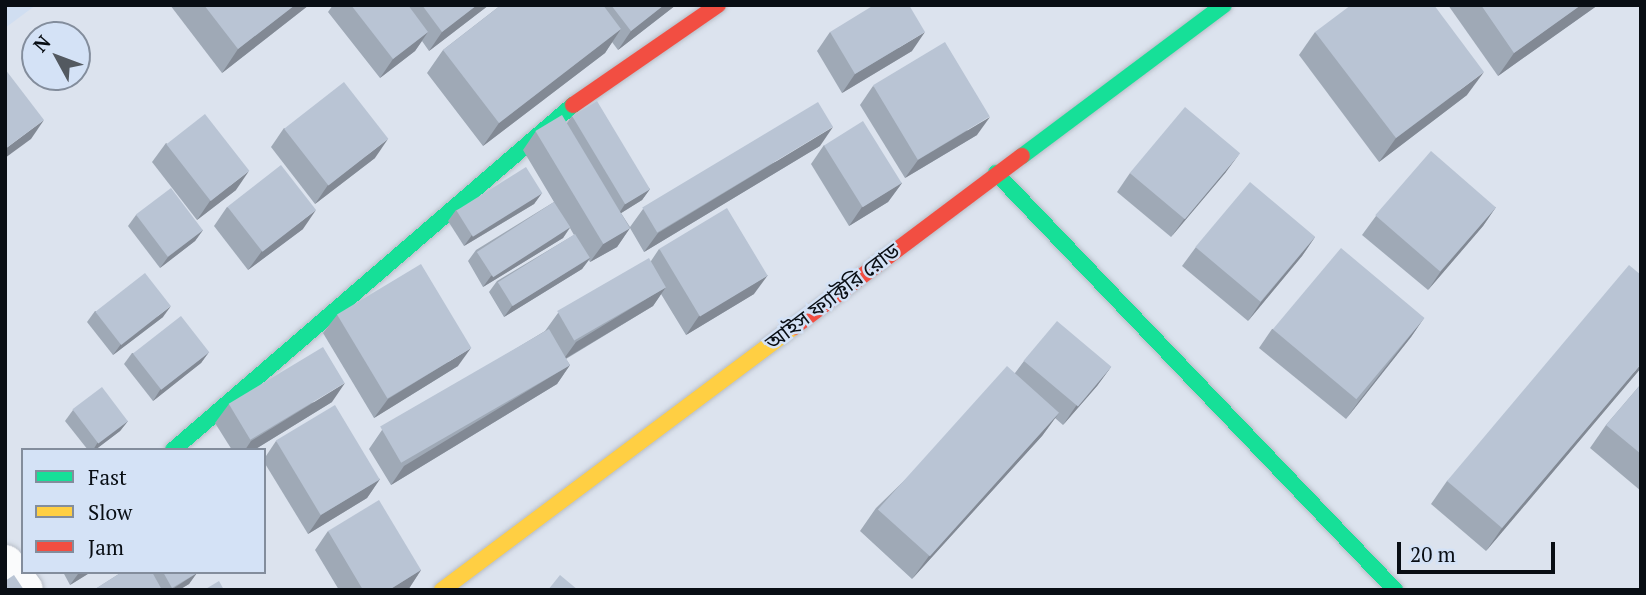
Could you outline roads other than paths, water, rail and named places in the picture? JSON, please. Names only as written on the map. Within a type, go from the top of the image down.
[{"type":"street","points":[[175,448],[546,124],[718,5]]},
{"type":"street","name":"আইস ফ্যাক্টরি রোড","points":[[442,590],[1224,5]]},
{"type":"street","points":[[996,173],[1395,590]]}]
